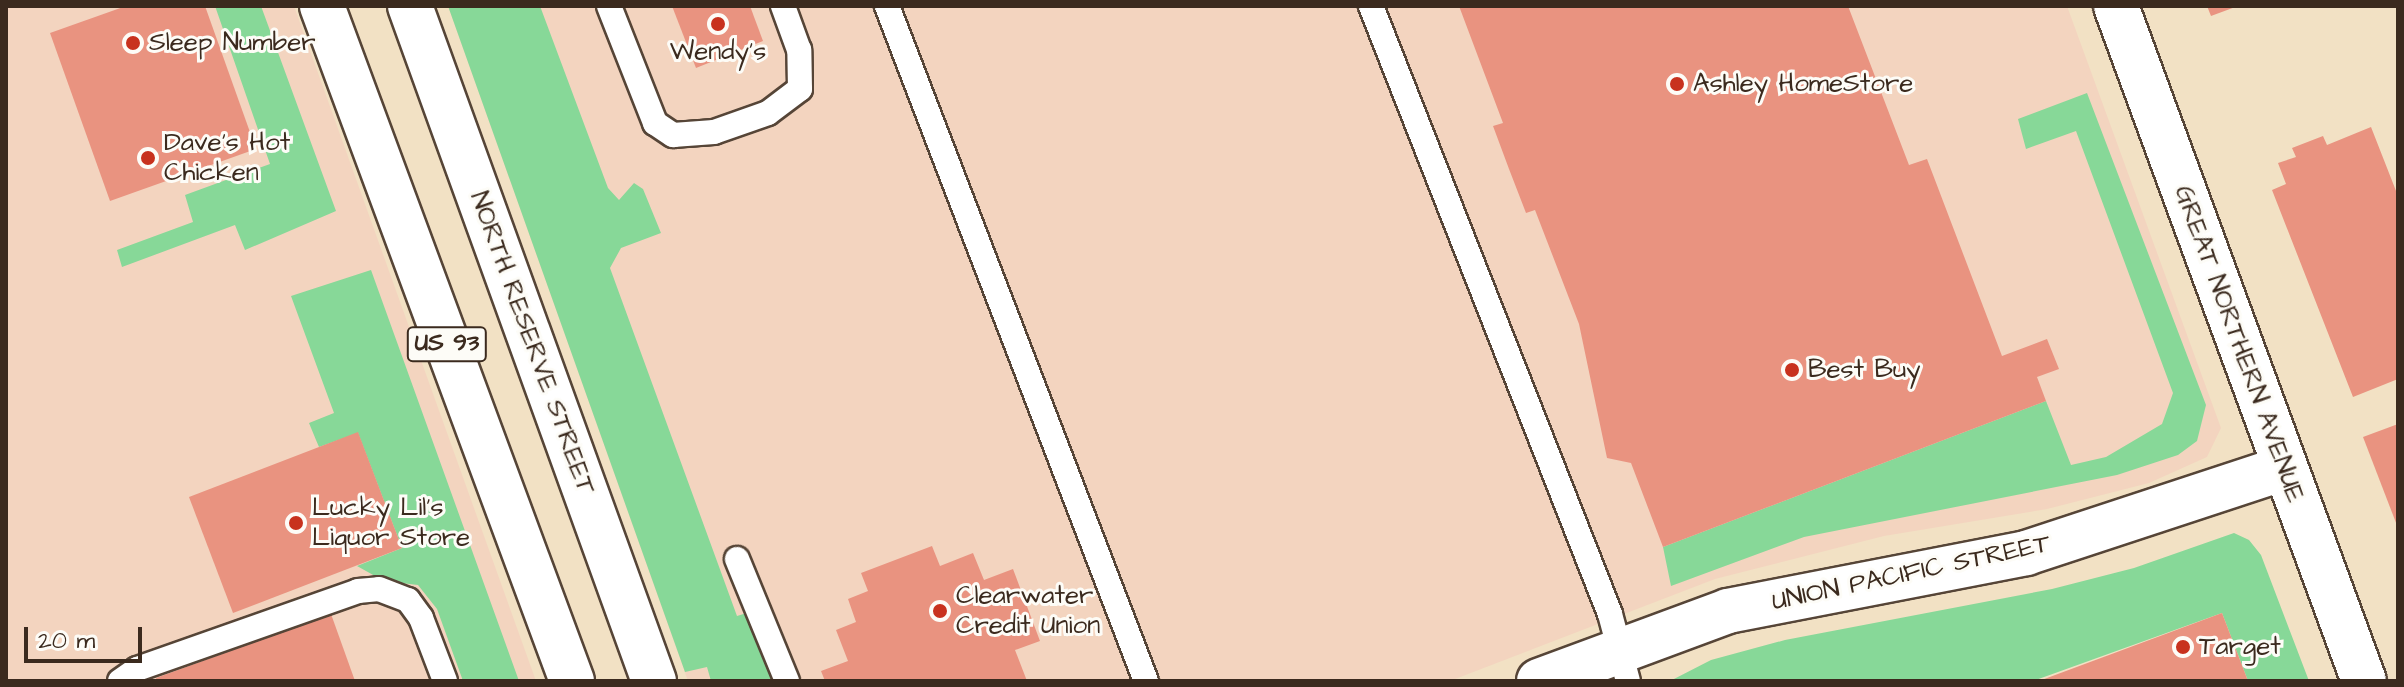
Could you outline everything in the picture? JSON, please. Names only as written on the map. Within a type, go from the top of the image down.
[{"type":"main road","name":"US 93","points":[[322,6],[572,681]]},
{"type":"main road","name":"NORTH RESERVE STREET","points":[[410,6],[654,681]]},
{"type":"main road","name":"GREAT NORTHERN AVENUE","points":[[2116,6],[2364,681]]},
{"type":"main road","name":"UNION PACIFIC STREET","points":[[1539,681],[1626,665],[1728,611],[2026,553],[2284,468]]},
{"type":"lane","points":[[609,6],[655,123],[673,135],[714,132],[768,113],[800,89],[799,50],[783,6]]},
{"type":"lane","points":[[887,6],[1146,681]]},
{"type":"lane","points":[[1371,6],[1626,665]]},
{"type":"lane","points":[[737,559],[787,681]]},
{"type":"lane","points":[[120,681],[151,664],[358,591],[379,589],[408,600],[421,618],[445,681]]},
{"type":"shaded area","points":[[6,6],[294,6],[536,681],[6,681]]},
{"type":"shaded area","points":[[448,6],[2067,6],[2221,428],[2207,457],[2149,483],[2047,509],[1884,536],[1715,579],[1450,681],[688,681]]},
{"type":"green space","points":[[215,6],[261,6],[336,211],[245,250],[235,225],[122,267],[117,250],[193,222],[185,195],[270,164]]},
{"type":"green space","points":[[448,6],[540,6],[608,188],[619,200],[634,183],[643,189],[661,233],[621,248],[610,268],[737,616],[750,612],[777,681],[711,681],[707,667],[685,672]]},
{"type":"green space","points":[[2087,93],[2206,405],[2197,441],[2178,455],[2117,475],[1804,537],[1671,586],[1663,547],[2046,401],[2071,465],[2106,457],[2162,424],[2173,393],[2076,131],[2026,149],[2018,119]]},
{"type":"green space","points":[[371,270],[519,681],[463,681],[437,609],[418,585],[384,581],[357,566],[402,548],[358,433],[319,447],[309,423],[334,413],[291,296]]},
{"type":"green space","points":[[2234,533],[2249,540],[2261,555],[2309,681],[2248,681],[2222,613],[2033,681],[1672,680],[1711,660],[1785,640],[2052,589],[2134,568]]},
{"type":"building","points":[[126,6],[205,6],[256,149],[110,201],[50,33]]},
{"type":"building","name":"Wendy's","points":[[672,6],[750,6],[763,41],[696,68]]},
{"type":"building","points":[[1459,6],[1848,6],[1909,165],[1927,159],[2002,356],[2047,339],[2059,369],[2037,377],[2046,401],[1663,547],[1631,463],[1607,458],[1579,324],[1535,210],[1526,213],[1509,169],[1493,126],[1503,123]]},
{"type":"building","points":[[2207,6],[2238,6],[2211,16]]},
{"type":"building","points":[[2371,127],[2398,196],[2398,379],[2353,397],[2272,190],[2286,184],[2278,163],[2296,157],[2292,148],[2323,136],[2327,145]]},
{"type":"building","points":[[2398,424],[2398,528],[2363,437]]},
{"type":"building","name":"Lucky Lil's Liquor Store","points":[[358,432],[402,548],[233,613],[189,497]]},
{"type":"building","name":"Clearwater Credit Union","points":[[932,546],[940,566],[973,553],[984,580],[1013,569],[1040,641],[1015,650],[1027,681],[825,681],[821,671],[848,661],[836,630],[856,622],[848,599],[868,591],[861,573]]},
{"type":"building","name":"Target","points":[[2222,613],[2248,681],[2039,681]]},
{"type":"building","points":[[331,614],[355,681],[157,681],[156,678]]},
{"type":"place","name":"Wendy's","points":[[718,24]]},
{"type":"place","name":"Sleep Number","points":[[133,43]]},
{"type":"place","name":"Ashley HomeStore","points":[[1677,84]]},
{"type":"place","name":"Dave's Hot Chicken","points":[[148,158]]},
{"type":"place","name":"Best Buy","points":[[1792,370]]},
{"type":"place","name":"Lucky Lil's Liquor Store","points":[[296,523]]},
{"type":"place","name":"Clearwater Credit Union","points":[[940,611]]},
{"type":"place","name":"Target","points":[[2183,647]]}]
